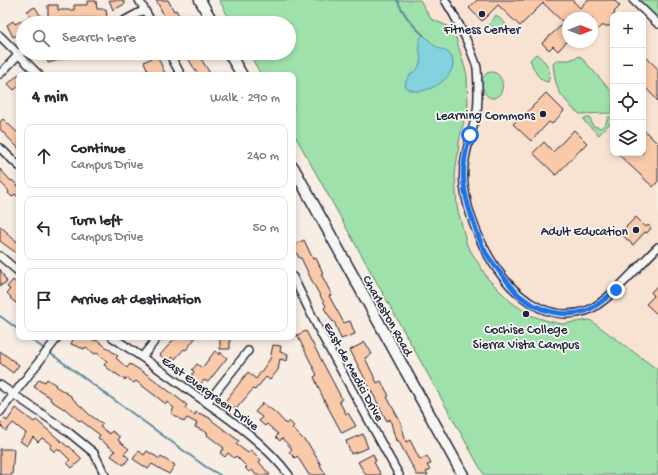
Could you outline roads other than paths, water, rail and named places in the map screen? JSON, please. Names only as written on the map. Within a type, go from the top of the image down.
[{"type":"main road","points":[[200,0],[209,16]]},
{"type":"main road","points":[[233,60],[240,72]]},
{"type":"main road","name":"Charleston Road","points":[[296,172],[463,475]]},
{"type":"street","points":[[139,0],[148,16]]},
{"type":"street","points":[[444,0],[464,34],[477,66],[477,111],[465,156],[464,170],[464,184],[468,204],[485,252],[520,296],[536,306],[554,313],[571,314],[587,310],[616,290],[658,247]]},
{"type":"street","points":[[633,0],[658,24]]},
{"type":"street","points":[[133,16],[144,10]]},
{"type":"street","points":[[0,36],[16,49]]},
{"type":"street","points":[[0,74],[16,56]]},
{"type":"street","points":[[27,60],[37,72]]},
{"type":"street","points":[[173,60],[179,72]]},
{"type":"street","points":[[0,148],[16,163]]},
{"type":"street","points":[[0,256],[16,269]]},
{"type":"street","name":"East de Medici Drive","points":[[296,284],[320,332],[399,475]]},
{"type":"street","points":[[0,412],[56,340]]},
{"type":"street","name":"East Evergreen Drive","points":[[116,340],[207,402],[259,441],[276,458],[289,475]]},
{"type":"street","points":[[142,357],[156,340]]},
{"type":"street","points":[[207,402],[248,351]]},
{"type":"street","points":[[0,385],[67,431],[94,452],[105,475]]},
{"type":"water","points":[[423,35],[436,47],[451,55],[453,66],[450,73],[436,86],[419,91],[411,90],[405,86],[406,81],[419,67],[421,59],[419,41]]},
{"type":"waterway","points":[[397,0],[408,19],[423,35]]},
{"type":"waterway","points":[[0,316],[16,328]]},
{"type":"waterway","points":[[32,340],[206,467],[220,475]]},
{"type":"place","name":"Fitness Center","points":[[482,14]]},
{"type":"place","name":"Learning Commons","points":[[543,114]]},
{"type":"place","name":"Adult Education","points":[[636,230]]},
{"type":"place","name":"Cochise College Sierra Vista Campus","points":[[526,314]]}]
